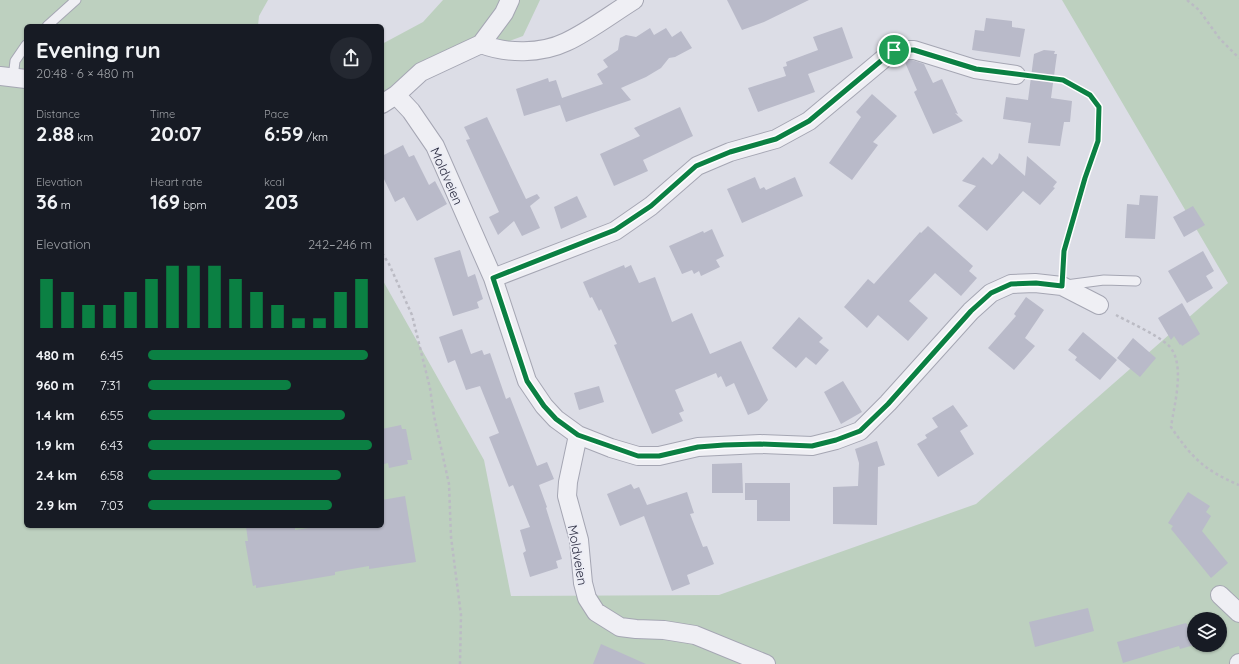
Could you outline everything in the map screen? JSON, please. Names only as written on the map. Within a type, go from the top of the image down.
[{"type":"street","points":[[389,99],[421,72],[481,44],[504,13],[510,0]]},
{"type":"street","points":[[481,44],[488,47],[518,51],[539,50],[566,42],[634,0]]},
{"type":"street","points":[[493,278],[615,230],[651,206],[696,166],[730,152],[776,139],[809,121],[894,50],[914,50],[976,69],[1016,75]]},
{"type":"street","name":"Moldveien","points":[[389,99],[411,111],[435,146],[493,278],[527,381],[544,406],[556,419],[578,435],[638,456],[659,456],[698,447],[724,445],[760,444],[812,446],[836,440],[860,431],[888,404],[971,311],[991,293],[1011,284],[1036,283],[1062,286],[1099,305]]},
{"type":"street","name":"Moldveien","points":[[578,435],[568,482],[567,496],[579,540],[582,583],[587,598],[596,612],[620,627],[664,630],[695,635],[766,664]]},
{"type":"street","points":[[1220,595],[1239,613]]},
{"type":"lane","points":[[49,24],[76,0]]},
{"type":"lane","points":[[13,78],[15,61],[24,48]]},
{"type":"lane","points":[[1062,286],[1104,280],[1136,281]]},
{"type":"path","points":[[1187,0],[1198,10],[1220,39],[1239,58]]},
{"type":"path","points":[[1016,75],[1063,80],[1090,95],[1099,107],[1098,141],[1085,178],[1064,251],[1062,286]]},
{"type":"path","points":[[384,256],[412,315],[430,388],[434,416],[449,484],[451,537],[461,615],[460,664]]},
{"type":"path","points":[[1099,305],[1168,344],[1177,357],[1178,383],[1171,427],[1188,452],[1216,475],[1239,484]]},
{"type":"green space","points":[[0,0],[268,0],[259,16],[258,24],[24,24],[24,528],[384,528],[384,283],[484,460],[511,596],[719,595],[976,504],[1228,283],[1062,0],[1239,0],[1239,664],[0,664]]},
{"type":"green space","points":[[443,0],[540,0],[523,36],[400,82],[384,100],[384,43],[423,22]]},
{"type":"building","points":[[727,0],[809,0],[764,22],[742,30]]},
{"type":"building","points":[[986,18],[1012,21],[1012,27],[1025,29],[1020,57],[972,50],[975,30],[984,31]]},
{"type":"building","points":[[842,27],[853,58],[808,74],[815,92],[758,112],[748,88],[786,76],[783,67],[787,66],[786,62],[818,50],[813,37]]},
{"type":"building","points":[[650,28],[654,35],[666,28],[672,37],[681,31],[692,48],[675,57],[669,58],[661,68],[646,77],[621,88],[631,100],[566,122],[560,105],[524,116],[516,89],[548,78],[549,82],[556,80],[562,98],[603,84],[597,74],[608,67],[603,60],[618,50],[620,38],[626,35],[636,37]]},
{"type":"building","points":[[1044,50],[1055,51],[1054,54],[1057,54],[1051,98],[1072,101],[1070,122],[1064,122],[1060,146],[1028,143],[1031,123],[1003,119],[1006,97],[1028,100],[1034,54]]},
{"type":"building","points":[[904,60],[912,60],[924,64],[933,83],[942,79],[958,114],[955,113],[963,121],[933,134],[914,92],[917,90]]},
{"type":"building","points":[[872,94],[897,116],[873,142],[878,145],[852,180],[829,163],[861,117],[856,112]]},
{"type":"building","points":[[680,107],[693,136],[643,160],[648,171],[614,186],[600,154],[640,136],[634,128]]},
{"type":"building","points":[[487,117],[526,199],[537,194],[540,198],[530,206],[540,228],[522,236],[514,221],[498,235],[489,217],[499,212],[466,140],[470,139],[464,127]]},
{"type":"building","points":[[403,145],[409,157],[414,155],[429,185],[435,181],[447,204],[417,221],[404,197],[395,202],[384,179],[384,155]]},
{"type":"building","points":[[999,153],[1025,176],[1027,156],[1057,182],[1053,187],[1055,188],[1040,205],[1023,191],[987,231],[958,206],[976,186],[962,181],[983,157],[992,165],[998,158]]},
{"type":"building","points":[[755,177],[760,189],[764,187],[766,190],[795,177],[803,196],[742,223],[727,189]]},
{"type":"building","points":[[1140,195],[1158,196],[1155,239],[1125,238],[1127,204],[1139,205]]},
{"type":"building","points":[[577,196],[587,217],[561,229],[554,207]]},
{"type":"building","points":[[1193,206],[1205,225],[1184,237],[1173,217]]},
{"type":"building","points":[[928,226],[973,266],[969,271],[977,278],[961,296],[935,273],[909,301],[928,318],[908,341],[878,315],[867,328],[844,307],[868,279],[874,284],[920,232],[921,233]]},
{"type":"building","points":[[712,229],[724,256],[716,260],[720,267],[701,276],[699,271],[694,274],[692,270],[682,274],[669,246],[703,231],[704,233]]},
{"type":"building","points":[[460,250],[468,277],[475,274],[483,299],[477,302],[479,308],[453,316],[434,258]]},
{"type":"building","points":[[1203,251],[1214,271],[1206,276],[1213,288],[1187,303],[1168,271]]},
{"type":"building","points":[[624,265],[625,268],[631,265],[639,283],[655,277],[672,322],[692,313],[710,354],[741,341],[768,400],[759,410],[748,415],[734,383],[726,387],[721,376],[718,378],[716,373],[675,390],[684,411],[679,413],[683,421],[652,434],[614,345],[617,344],[601,309],[599,311],[592,297],[590,298],[583,282]]},
{"type":"building","points":[[1026,297],[1044,310],[1025,338],[1035,346],[1014,370],[988,348],[1016,316],[1014,314]]},
{"type":"building","points":[[1182,303],[1200,334],[1182,346],[1174,336],[1171,340],[1158,318]]},
{"type":"building","points":[[799,317],[823,338],[819,342],[829,350],[816,365],[806,357],[796,368],[772,348]]},
{"type":"building","points":[[462,329],[471,354],[482,350],[484,355],[490,353],[506,399],[510,397],[537,466],[547,462],[554,479],[539,485],[562,559],[556,561],[558,568],[530,577],[523,553],[526,551],[520,530],[530,527],[513,485],[509,487],[489,437],[499,433],[480,386],[466,390],[455,360],[448,363],[439,337]]},
{"type":"building","points":[[1083,332],[1117,360],[1100,380],[1075,360],[1077,357],[1068,350]]},
{"type":"building","points":[[1133,338],[1156,358],[1140,377],[1117,358]]},
{"type":"building","points":[[843,381],[862,412],[841,424],[824,392]]},
{"type":"building","points":[[599,386],[604,402],[579,410],[574,393]]},
{"type":"building","points":[[953,405],[968,426],[960,431],[974,454],[938,477],[917,444],[927,438],[925,435],[938,427],[932,418]]},
{"type":"building","points":[[401,425],[402,429],[406,429],[412,460],[407,460],[408,464],[389,468],[388,463],[384,464],[384,429]]},
{"type":"building","points":[[877,441],[885,465],[878,467],[877,525],[833,524],[833,487],[858,486],[859,463],[855,449]]},
{"type":"building","points":[[742,463],[743,493],[712,493],[712,464]]},
{"type":"building","points":[[745,483],[790,483],[790,521],[757,521],[757,500],[745,500]]},
{"type":"building","points":[[631,484],[634,489],[639,487],[647,505],[687,492],[694,513],[690,514],[703,547],[707,546],[714,564],[687,575],[690,584],[672,591],[644,516],[620,526],[607,494]]},
{"type":"building","points":[[1188,492],[1210,506],[1206,512],[1211,516],[1202,531],[1228,563],[1211,578],[1171,529],[1173,526],[1168,523]]},
{"type":"building","points":[[405,496],[416,562],[369,569],[369,566],[335,572],[335,575],[256,588],[256,585],[253,586],[245,541],[248,541],[246,528],[295,528],[295,530],[308,528],[384,528],[384,500]]},
{"type":"building","points":[[1088,608],[1094,631],[1035,647],[1029,622]]},
{"type":"building","points":[[1186,623],[1187,624],[1187,647],[1180,649],[1179,646],[1123,663],[1117,642]]},
{"type":"building","points":[[601,644],[646,664],[593,664]]},
{"type":"route","points":[[894,50],[914,50],[976,69],[1063,80],[1090,95],[1099,107],[1100,115],[1098,141],[1085,178],[1064,251],[1062,286],[1036,283],[1011,284],[991,293],[971,311],[888,404],[860,431],[836,440],[812,446],[760,444],[698,447],[659,456],[638,456],[611,448],[578,435],[556,419],[544,406],[527,381],[493,278],[615,230],[651,206],[696,166],[730,152],[776,139],[809,121],[894,50]]}]
